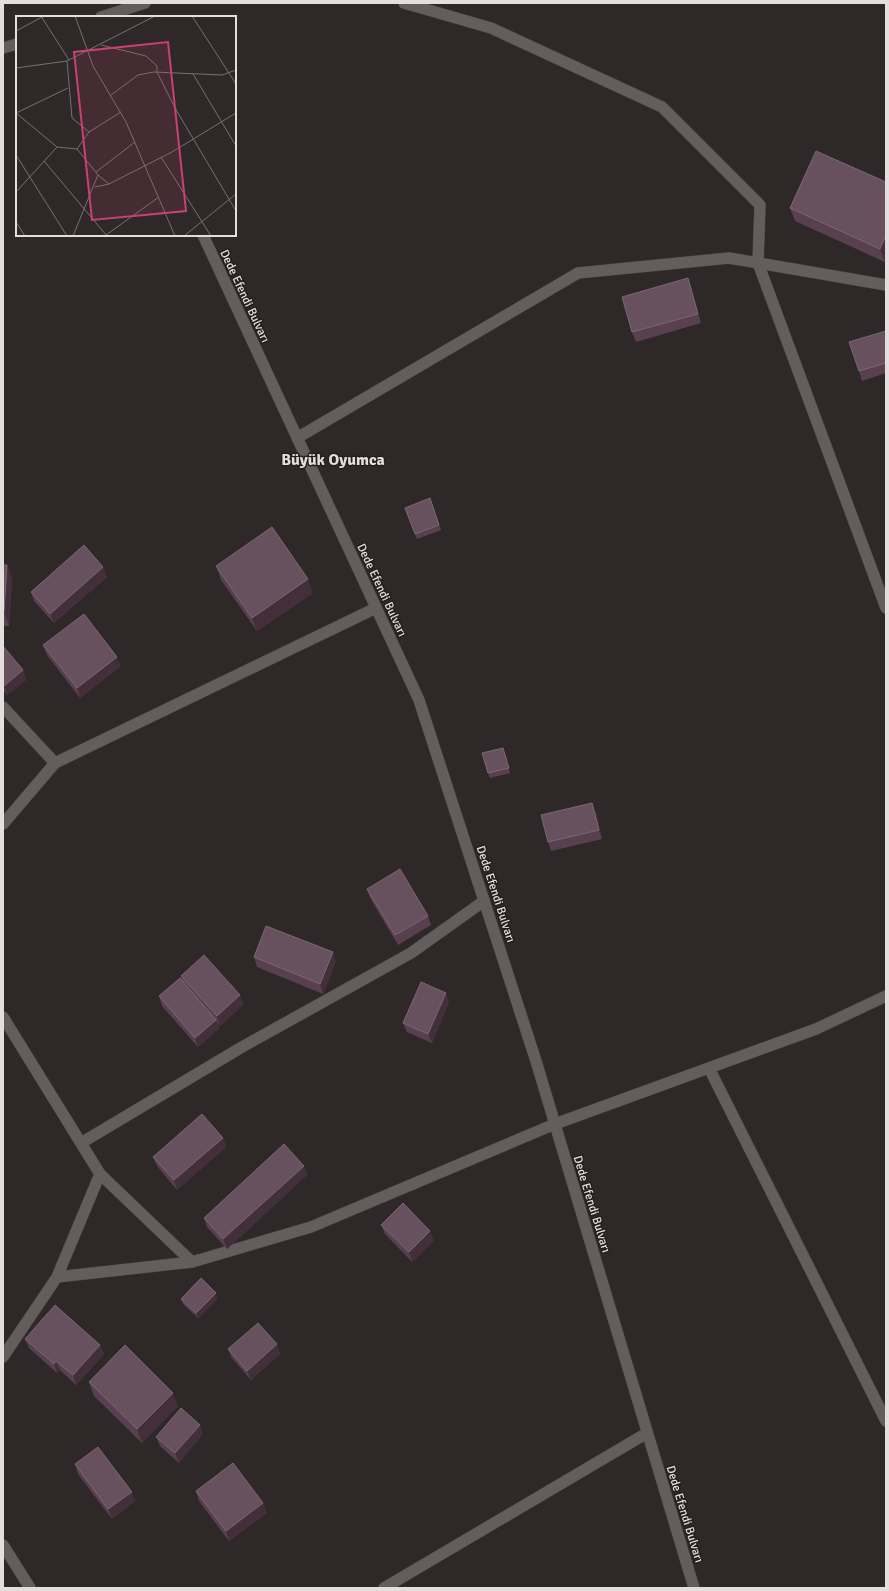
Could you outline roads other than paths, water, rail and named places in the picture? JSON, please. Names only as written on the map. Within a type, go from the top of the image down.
[{"type":"street","points":[[104,16],[145,3]]},
{"type":"street","points":[[404,3],[491,28],[662,107],[760,205],[758,263],[886,608]]},
{"type":"street","points":[[3,48],[16,44]]},
{"type":"street","name":"Dede Efendi Bulvarı","points":[[203,236],[419,700],[534,1054],[694,1588]]},
{"type":"street","points":[[297,438],[578,274],[729,258],[886,285]]},
{"type":"street","points":[[3,824],[55,763],[376,608]]},
{"type":"street","points":[[3,707],[55,763]]},
{"type":"street","points":[[81,1143],[242,1047],[411,953],[484,901]]},
{"type":"street","points":[[57,1277],[192,1262],[311,1227],[555,1124],[816,1029],[886,996]]},
{"type":"street","points":[[3,1017],[100,1174],[192,1262]]},
{"type":"street","points":[[709,1068],[886,1421]]},
{"type":"street","points":[[3,1357],[57,1277],[100,1174]]},
{"type":"street","points":[[384,1588],[647,1433]]},
{"type":"street","points":[[3,1545],[30,1588]]},
{"type":"district","name":"Büyük Oyumca","points":[[333,459]]}]
